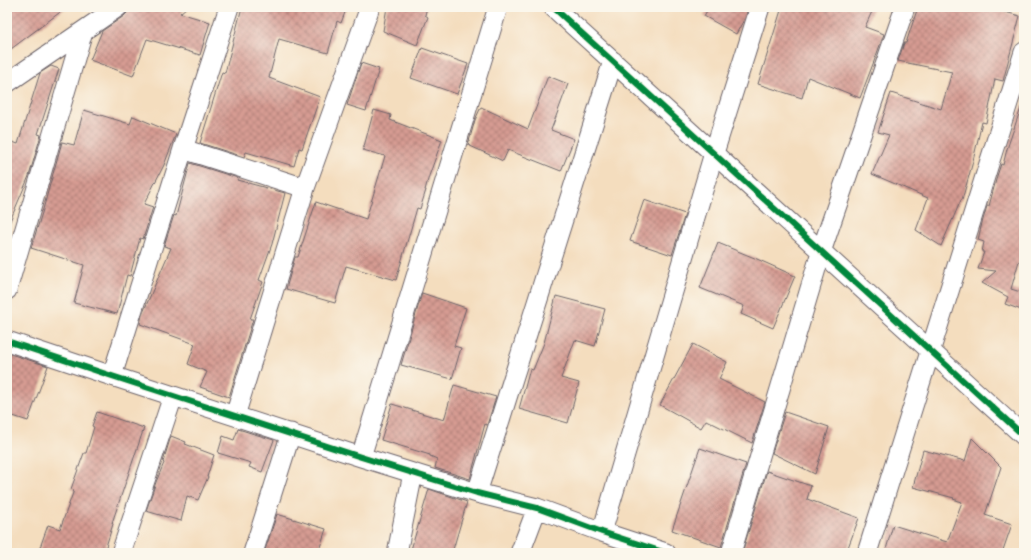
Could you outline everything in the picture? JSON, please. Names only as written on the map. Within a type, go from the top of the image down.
[{"type":"street","points":[[112,376],[229,7]]},
{"type":"street","points":[[235,416],[306,188],[370,7]]},
{"type":"street","points":[[361,457],[498,7]]},
{"type":"street","points":[[553,7],[1024,436]]},
{"type":"street","points":[[602,532],[714,154],[760,7]]},
{"type":"street","points":[[731,553],[821,252],[905,7]]},
{"type":"street","points":[[7,83],[83,31],[109,10]]},
{"type":"street","points":[[7,290],[83,31]]},
{"type":"street","points":[[867,553],[1024,52]]},
{"type":"street","points":[[477,493],[613,61]]},
{"type":"street","points":[[183,149],[306,188]]},
{"type":"street","points":[[7,341],[361,457],[477,493],[537,508],[657,552]]},
{"type":"street","points":[[121,553],[173,396]]},
{"type":"street","points":[[252,553],[291,434]]},
{"type":"street","points":[[397,553],[413,473]]},
{"type":"street","points":[[520,553],[537,508]]},
{"type":"building","points":[[7,7],[67,7],[7,52]]},
{"type":"building","points":[[131,7],[187,7],[180,13],[210,22],[200,55],[147,39],[133,76],[90,60],[102,31],[124,16]]},
{"type":"building","points":[[242,7],[287,7],[310,13],[311,12],[302,8],[347,7],[341,23],[337,21],[328,53],[279,39],[269,78],[320,97],[302,149],[299,148],[294,166],[246,152],[244,157],[200,143],[222,72],[225,73]]},
{"type":"building","points":[[387,7],[427,7],[425,15],[428,17],[417,45],[383,31]]},
{"type":"building","points":[[709,7],[748,7],[746,16],[736,34],[704,16]]},
{"type":"building","points":[[782,7],[874,7],[865,27],[884,34],[860,98],[808,77],[802,98],[758,84]]},
{"type":"building","points":[[918,7],[986,7],[1020,16],[1003,81],[995,79],[986,123],[982,122],[962,200],[941,246],[916,230],[928,198],[872,174],[889,135],[878,132],[891,93],[941,109],[952,72],[898,61],[904,43],[906,43]]},
{"type":"building","points":[[422,48],[468,64],[457,94],[411,78]]},
{"type":"building","points":[[361,63],[379,69],[366,111],[347,105]]},
{"type":"building","points":[[51,66],[59,69],[38,134],[41,135],[29,176],[7,228],[7,140],[18,144],[40,73]]},
{"type":"building","points":[[548,76],[568,84],[551,130],[574,139],[561,171],[508,150],[503,161],[468,145],[475,120],[481,107],[528,129]]},
{"type":"building","points":[[1022,105],[1024,105],[1024,245],[1011,289],[1024,293],[1024,311],[1005,304],[1008,297],[982,283],[996,271],[978,269],[984,252],[982,252],[984,242],[978,240],[982,223],[987,206],[989,206],[1001,164],[1003,165]]},
{"type":"building","points":[[84,110],[130,124],[133,116],[176,134],[164,165],[144,204],[153,207],[143,239],[140,238],[130,276],[127,275],[117,314],[74,303],[84,265],[31,248],[62,142],[74,145]]},
{"type":"building","points":[[374,110],[391,115],[390,120],[442,140],[429,176],[420,209],[417,208],[396,280],[346,266],[335,303],[286,289],[295,257],[298,257],[316,202],[366,219],[385,156],[363,150]]},
{"type":"building","points":[[190,163],[238,178],[237,180],[285,193],[272,244],[259,280],[263,282],[250,319],[253,319],[229,397],[200,387],[207,372],[188,364],[195,344],[140,324],[142,315],[171,248],[164,246],[174,215],[176,216]]},
{"type":"building","points":[[644,200],[685,214],[672,255],[630,241]]},
{"type":"building","points":[[718,243],[795,276],[773,328],[741,314],[744,306],[700,288]]},
{"type":"building","points":[[422,293],[466,308],[454,346],[461,348],[452,379],[401,365]]},
{"type":"building","points":[[556,296],[605,309],[595,346],[575,340],[561,378],[579,383],[568,423],[519,409],[530,369],[533,370],[544,343]]},
{"type":"building","points":[[693,344],[727,362],[719,379],[765,402],[752,443],[706,420],[701,428],[660,405]]},
{"type":"building","points":[[7,353],[48,366],[28,421],[7,414]]},
{"type":"building","points":[[454,385],[496,397],[487,425],[485,424],[470,479],[435,468],[437,459],[430,455],[381,440],[392,404],[444,420]]},
{"type":"building","points":[[97,412],[144,428],[112,523],[113,524],[104,553],[38,553],[48,525],[60,529],[74,490],[71,489],[84,453],[86,453],[94,427],[92,426]]},
{"type":"building","points":[[785,412],[829,427],[815,474],[772,453]]},
{"type":"building","points":[[238,429],[274,440],[262,472],[249,467],[251,463],[218,453],[223,436],[234,440]]},
{"type":"building","points":[[171,436],[186,442],[185,444],[214,455],[208,477],[198,500],[187,496],[181,521],[146,511],[164,463],[163,462]]},
{"type":"building","points":[[972,438],[1001,467],[985,515],[1012,524],[1002,553],[885,553],[893,525],[947,542],[962,502],[953,499],[954,498],[913,487],[923,450],[965,461]]},
{"type":"building","points":[[700,448],[746,464],[721,547],[672,530]]},
{"type":"building","points":[[767,471],[811,486],[807,499],[859,518],[846,553],[742,553]]},
{"type":"building","points":[[429,489],[467,502],[452,553],[410,553]]},
{"type":"building","points":[[277,514],[326,529],[318,553],[274,553],[265,550]]},
{"type":"cycle path","points":[[553,7],[1024,436]]},
{"type":"cycle path","points":[[7,341],[361,457],[477,493],[537,508],[602,532],[666,553]]}]
